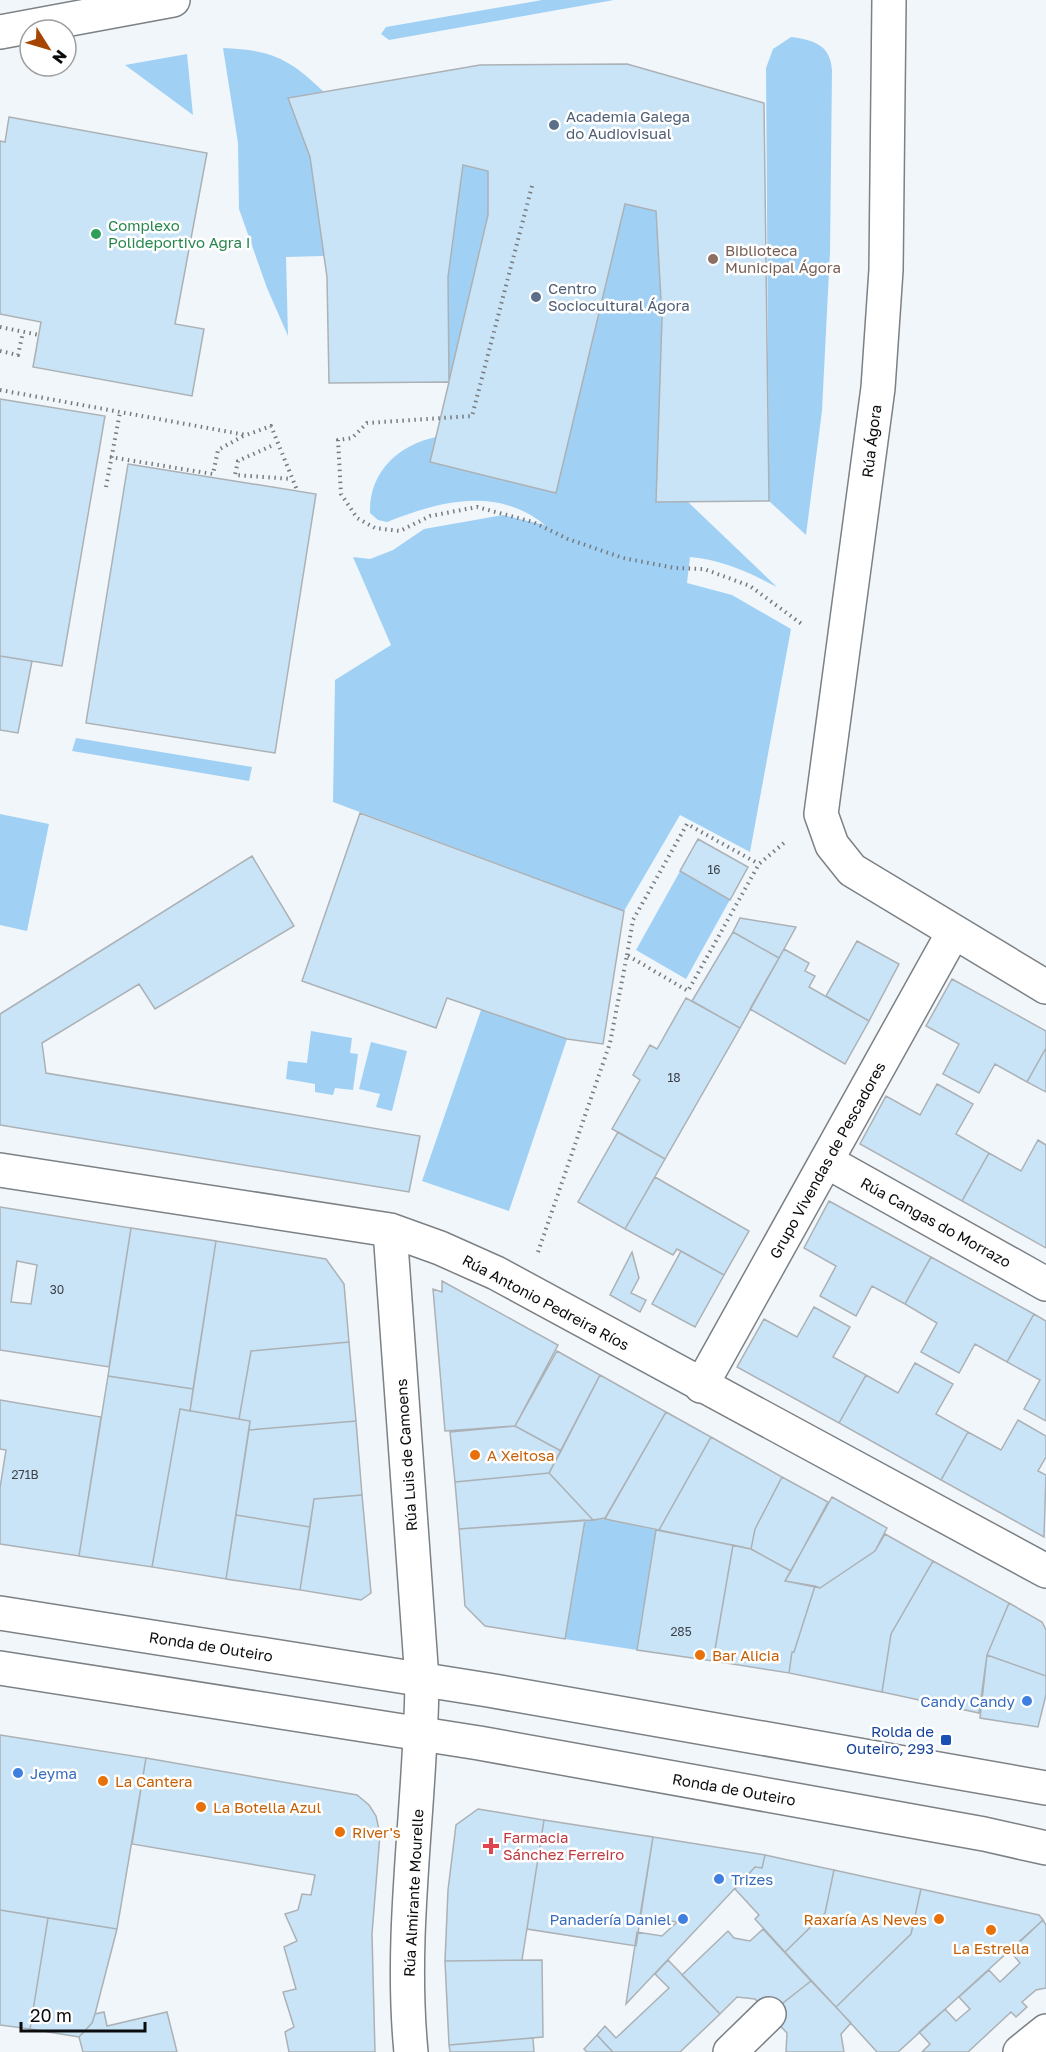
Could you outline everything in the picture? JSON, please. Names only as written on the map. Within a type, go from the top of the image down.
[{"type":"street","points":[[0,32],[172,0]]},
{"type":"street","name":"Rúa Ágora","points":[[889,0],[886,270],[878,388],[821,814],[832,845],[852,870],[953,933]]},
{"type":"street","points":[[953,933],[1046,987]]},
{"type":"street","name":"Grupo Vivendas de Pescadores","points":[[701,1386],[953,933]]},
{"type":"street","name":"Rúa Cangas do Morrazo","points":[[826,1161],[1046,1284]]},
{"type":"street","name":"Rúa Antonio Pedreira Ríos","points":[[0,1170],[390,1230],[440,1248],[496,1272],[701,1386],[1046,1571]]},
{"type":"street","name":"Rúa Luis de Camoens","points":[[390,1230],[422,1680]]},
{"type":"street","name":"Ronda de Outeiro","points":[[0,1613],[422,1680],[1046,1788]]},
{"type":"street","name":"Ronda de Outeiro","points":[[0,1668],[422,1735],[984,1834],[1046,1848]]},
{"type":"street","points":[[422,1680],[422,1735]]},
{"type":"street","name":"Rúa Almirante Mourelle","points":[[411,2052],[408,2017],[410,1933],[422,1735]]},
{"type":"street","points":[[730,2052],[770,2014]]},
{"type":"street","points":[[1020,2052],[1046,2031]]},
{"type":"path","points":[[532,186],[472,416],[367,423],[352,438],[338,440],[342,494],[357,519],[375,528],[400,531],[430,516],[477,507],[533,522],[568,539],[623,558],[675,568],[704,569],[750,586],[803,625]]},
{"type":"path","points":[[0,327],[39,335]]},
{"type":"path","points":[[0,351],[18,355],[23,332]]},
{"type":"path","points":[[0,390],[246,435]]},
{"type":"path","points":[[106,487],[120,412]]},
{"type":"path","points":[[110,457],[213,474],[218,450],[246,435],[271,426],[297,490]]},
{"type":"path","points":[[271,446],[238,461],[235,475],[292,479]]},
{"type":"path","points":[[535,1261],[610,1042],[633,920],[687,824],[759,864]]},
{"type":"path","points":[[627,955],[688,991],[759,864],[785,842]]},
{"type":"shaded area","points":[[542,0],[614,0],[389,40],[381,34],[386,27]]},
{"type":"shaded area","points":[[791,37],[820,45],[828,55],[832,71],[830,252],[822,411],[806,535],[769,501],[766,68],[773,49]]},
{"type":"shaded area","points":[[223,48],[254,51],[278,58],[300,71],[324,92],[288,98],[310,157],[324,256],[286,257],[288,336],[267,288],[239,209],[238,143]]},
{"type":"shaded area","points":[[187,54],[193,115],[125,65]]},
{"type":"shaded area","points":[[463,165],[488,171],[488,215],[449,382],[448,277]]},
{"type":"shaded area","points":[[625,204],[656,211],[662,318],[656,502],[688,502],[777,587],[735,568],[690,557],[687,583],[732,595],[791,629],[750,852],[680,815],[624,911],[333,802],[335,680],[391,645],[353,557],[370,559],[393,550],[424,529],[503,515],[545,525],[527,513],[508,505],[488,501],[448,503],[387,522],[378,520],[370,513],[371,498],[380,473],[398,454],[410,446],[436,437],[430,462],[556,493]]},
{"type":"shaded area","points":[[76,738],[252,767],[249,781],[72,751]]},
{"type":"shaded area","points":[[0,814],[49,824],[27,931],[0,925]]},
{"type":"shaded area","points":[[698,839],[748,867],[686,979],[636,950]]},
{"type":"shaded area","points":[[481,1010],[567,1039],[509,1211],[422,1181]]},
{"type":"shaded area","points":[[311,1031],[352,1038],[350,1053],[358,1054],[353,1090],[335,1088],[333,1095],[315,1092],[315,1084],[286,1079],[288,1061],[307,1063]]},
{"type":"shaded area","points":[[371,1042],[407,1051],[392,1111],[376,1107],[380,1094],[359,1089]]},
{"type":"shaded area","points":[[605,1519],[656,1530],[637,1650],[565,1639],[585,1520]]},
{"type":"building","name":"Centro Sociocultural Ágora","points":[[627,64],[764,103],[769,501],[656,502],[662,318],[656,211],[625,204],[556,493],[430,462],[449,382],[329,383],[327,277],[310,157],[288,98],[480,65]],"holes":[[[463,165],[488,171],[488,215],[449,381],[448,277]]]},
{"type":"building","name":"Complexo Polideportivo Agra I","points":[[9,117],[207,153],[175,324],[204,329],[192,396],[33,367],[41,322],[0,314],[0,141],[5,142]]},
{"type":"building","points":[[0,399],[105,416],[62,666],[0,656]]},
{"type":"building","points":[[128,464],[316,494],[275,753],[86,723]]},
{"type":"building","points":[[0,656],[32,661],[18,733],[0,730]]},
{"type":"building","points":[[360,813],[624,911],[603,1044],[567,1039],[447,998],[436,1028],[302,981]]},
{"type":"building","points":[[698,839],[748,867],[730,900],[680,871]]},
{"type":"building","points":[[252,856],[294,926],[155,1009],[139,984],[42,1043],[46,1073],[420,1136],[409,1192],[0,1125],[0,1014]]},
{"type":"building","points":[[740,918],[796,927],[779,958],[733,932]]},
{"type":"building","points":[[733,932],[779,958],[740,1028],[692,1001]]},
{"type":"building","points":[[857,941],[899,964],[869,1021],[826,996]]},
{"type":"building","points":[[784,949],[809,963],[805,971],[815,976],[809,987],[869,1021],[845,1064],[750,1009]]},
{"type":"building","points":[[952,979],[1046,1031],[1046,1048],[1027,1082],[995,1064],[979,1093],[943,1074],[959,1044],[926,1026]]},
{"type":"building","points":[[686,998],[740,1028],[665,1159],[612,1129],[640,1080],[633,1075],[650,1045],[657,1049]]},
{"type":"building","points":[[1046,1048],[1046,1092],[1027,1082]]},
{"type":"building","points":[[937,1084],[973,1104],[956,1134],[989,1153],[962,1201],[860,1144],[886,1096],[920,1115]]},
{"type":"building","points":[[618,1132],[665,1159],[625,1229],[578,1202]]},
{"type":"building","points":[[1038,1140],[1046,1145],[1046,1248],[962,1201],[989,1153],[1021,1171]]},
{"type":"building","points":[[655,1177],[749,1231],[724,1275],[677,1249],[673,1255],[625,1229]]},
{"type":"building","points":[[829,1201],[931,1257],[905,1304],[872,1286],[856,1316],[820,1296],[836,1266],[804,1248]]},
{"type":"building","points":[[0,1207],[131,1228],[109,1367],[0,1350]],"holes":[[[17,1261],[37,1265],[31,1304],[11,1302]]]},
{"type":"building","points":[[131,1228],[216,1241],[193,1389],[108,1376]]},
{"type":"building","points":[[216,1241],[326,1259],[344,1284],[349,1342],[251,1351],[239,1419],[190,1411]]},
{"type":"building","points":[[681,1251],[724,1275],[695,1327],[652,1304]]},
{"type":"building","points":[[632,1252],[639,1278],[631,1293],[646,1300],[640,1312],[610,1295]]},
{"type":"building","points":[[931,1257],[1034,1314],[1007,1362],[975,1344],[959,1373],[921,1352],[937,1323],[905,1304]]},
{"type":"building","points":[[442,1281],[558,1345],[515,1426],[445,1431],[433,1289],[442,1292]]},
{"type":"building","points":[[814,1307],[850,1327],[833,1357],[866,1375],[839,1423],[737,1367],[764,1319],[797,1337]]},
{"type":"building","points":[[1034,1314],[1046,1321],[1046,1421],[1024,1409],[1040,1380],[1007,1362]]},
{"type":"building","points":[[349,1342],[356,1421],[249,1430],[250,1421],[239,1419],[251,1351]]},
{"type":"building","points":[[557,1351],[600,1375],[561,1451],[515,1426]]},
{"type":"building","points":[[915,1363],[953,1384],[936,1414],[968,1432],[941,1480],[839,1423],[866,1375],[898,1393]]},
{"type":"building","points":[[600,1375],[666,1412],[605,1518],[593,1520],[549,1473]]},
{"type":"building","points":[[108,1376],[193,1389],[190,1411],[180,1409],[152,1567],[79,1556]]},
{"type":"building","points":[[0,1400],[101,1417],[79,1556],[0,1544],[0,1488],[6,1450],[0,1449]]},
{"type":"building","points":[[180,1409],[250,1421],[226,1579],[152,1567]]},
{"type":"building","points":[[666,1412],[711,1437],[659,1530],[605,1519]]},
{"type":"building","points":[[1018,1420],[1046,1436],[1046,1457],[1038,1471],[1046,1475],[1044,1537],[941,1480],[968,1432],[1001,1450]]},
{"type":"building","points":[[356,1421],[362,1495],[314,1499],[310,1527],[236,1515],[249,1430]]},
{"type":"building","points":[[515,1426],[561,1451],[549,1473],[455,1482],[450,1432]]},
{"type":"building","points":[[711,1437],[782,1477],[755,1529],[751,1549],[659,1530]]},
{"type":"building","points":[[549,1473],[593,1520],[459,1529],[455,1482]]},
{"type":"building","points":[[782,1477],[828,1502],[791,1571],[751,1549],[755,1529]]},
{"type":"building","points":[[362,1495],[371,1593],[361,1600],[300,1590],[314,1499]]},
{"type":"building","points":[[832,1497],[887,1528],[875,1551],[820,1588],[785,1581]]},
{"type":"building","points":[[236,1515],[310,1527],[300,1590],[226,1579]]},
{"type":"building","points":[[585,1520],[565,1639],[485,1626],[465,1606],[459,1529]]},
{"type":"building","points":[[656,1530],[733,1545],[713,1661],[637,1650]]},
{"type":"building","points":[[885,1534],[933,1561],[891,1634],[882,1692],[789,1673],[792,1652],[794,1652],[815,1586],[820,1588],[875,1551]]},
{"type":"building","points":[[733,1545],[751,1549],[791,1571],[785,1581],[815,1586],[794,1652],[792,1652],[789,1673],[713,1661]]},
{"type":"building","points":[[933,1561],[1009,1603],[987,1655],[979,1713],[882,1692],[891,1634]]},
{"type":"building","points":[[1009,1603],[1042,1622],[1046,1630],[1046,1676],[987,1655]]},
{"type":"building","points":[[987,1655],[1046,1676],[1046,1695],[1038,1727],[980,1718]]},
{"type":"building","points":[[0,1735],[146,1758],[117,1929],[0,1910]]},
{"type":"building","points":[[146,1758],[357,1795],[369,1805],[376,1816],[380,1834],[372,1934],[375,2052],[289,2052],[285,2032],[294,2027],[283,1992],[296,1989],[284,1947],[297,1941],[285,1914],[298,1910],[302,1894],[311,1895],[315,1875],[132,1844]]},
{"type":"building","points":[[478,1809],[544,1820],[522,1960],[445,1961],[448,1890],[456,1825]]},
{"type":"building","points":[[544,1820],[653,1837],[636,1946],[527,1929]]},
{"type":"building","name":"Panadería Daniel","points":[[653,1837],[765,1855],[762,1868],[755,1867],[626,2004],[637,1932],[662,1936],[677,1922],[640,1916]]},
{"type":"building","points":[[765,1855],[834,1870],[825,1913],[785,1952],[755,1919],[759,1915],[735,1889],[755,1867],[762,1868]]},
{"type":"building","points":[[834,1870],[921,1889],[911,1934],[836,2007],[785,1952],[825,1913]]},
{"type":"building","points":[[921,1889],[1039,1915],[1043,1920],[898,2052],[877,2052],[836,2007],[911,1934]]},
{"type":"building","points":[[0,1910],[48,1918],[30,2029],[0,2025]]},
{"type":"building","points":[[48,1918],[117,1929],[92,2023],[79,2037],[30,2029]]},
{"type":"building","points":[[1043,1920],[1046,1925],[1046,1988],[1036,1990],[1022,2002],[1027,2007],[1016,2017],[1011,2012],[968,2052],[922,2052],[930,2044],[919,2032],[945,2009],[956,2021],[970,2009],[959,1997],[989,1970],[1000,1982],[1020,1963],[1010,1951]]},
{"type":"building","points":[[763,1929],[811,1981],[769,2014],[755,1999],[737,1997],[720,2014],[682,1975],[728,1931],[734,1938],[750,1941]]},
{"type":"building","points":[[542,1960],[543,2037],[449,2045],[445,1961]]},
{"type":"building","points":[[668,1960],[720,2014],[680,2052],[613,2052],[597,2035],[605,2026],[616,2038],[669,1988],[655,1974]]},
{"type":"building","points":[[811,1981],[851,2023],[841,2034],[844,2052],[786,2052],[787,2033],[769,2014]]},
{"type":"building","points":[[104,2012],[107,2026],[167,2012],[177,2052],[83,2052],[79,2037],[92,2023],[95,2014]]},
{"type":"building","points":[[597,2035],[613,2052],[587,2052],[584,2049]]},
{"type":"building","points":[[533,2038],[534,2052],[450,2052],[449,2045]]},
{"type":"place","name":"Academia Galega do Audiovisual","points":[[554,125]]},
{"type":"place","name":"Complexo Polideportivo Agra I","points":[[96,234]]},
{"type":"place","name":"Biblioteca Municipal Ágora","points":[[713,259]]},
{"type":"place","name":"Centro Sociocultural Ágora","points":[[536,297]]},
{"type":"place","name":"A Xeitosa","points":[[475,1455]]},
{"type":"place","name":"Bar Alicia","points":[[700,1655]]},
{"type":"place","name":"Candy Candy","points":[[1027,1701]]},
{"type":"place","name":"Rolda de Outeiro, 293","points":[[946,1740]]},
{"type":"place","name":"Jeyma","points":[[18,1773]]},
{"type":"place","name":"La Cantera","points":[[103,1781]]},
{"type":"place","name":"La Botella Azul","points":[[201,1807]]},
{"type":"place","name":"River's","points":[[340,1832]]},
{"type":"place","name":"Farmacia Sánchez Ferreiro","points":[[491,1846]]},
{"type":"place","name":"Trizes","points":[[719,1879]]},
{"type":"place","name":"Panadería Daniel","points":[[683,1919]]},
{"type":"place","name":"Raxaría As Neves","points":[[939,1919]]},
{"type":"place","name":"La Estrella","points":[[991,1930]]}]
